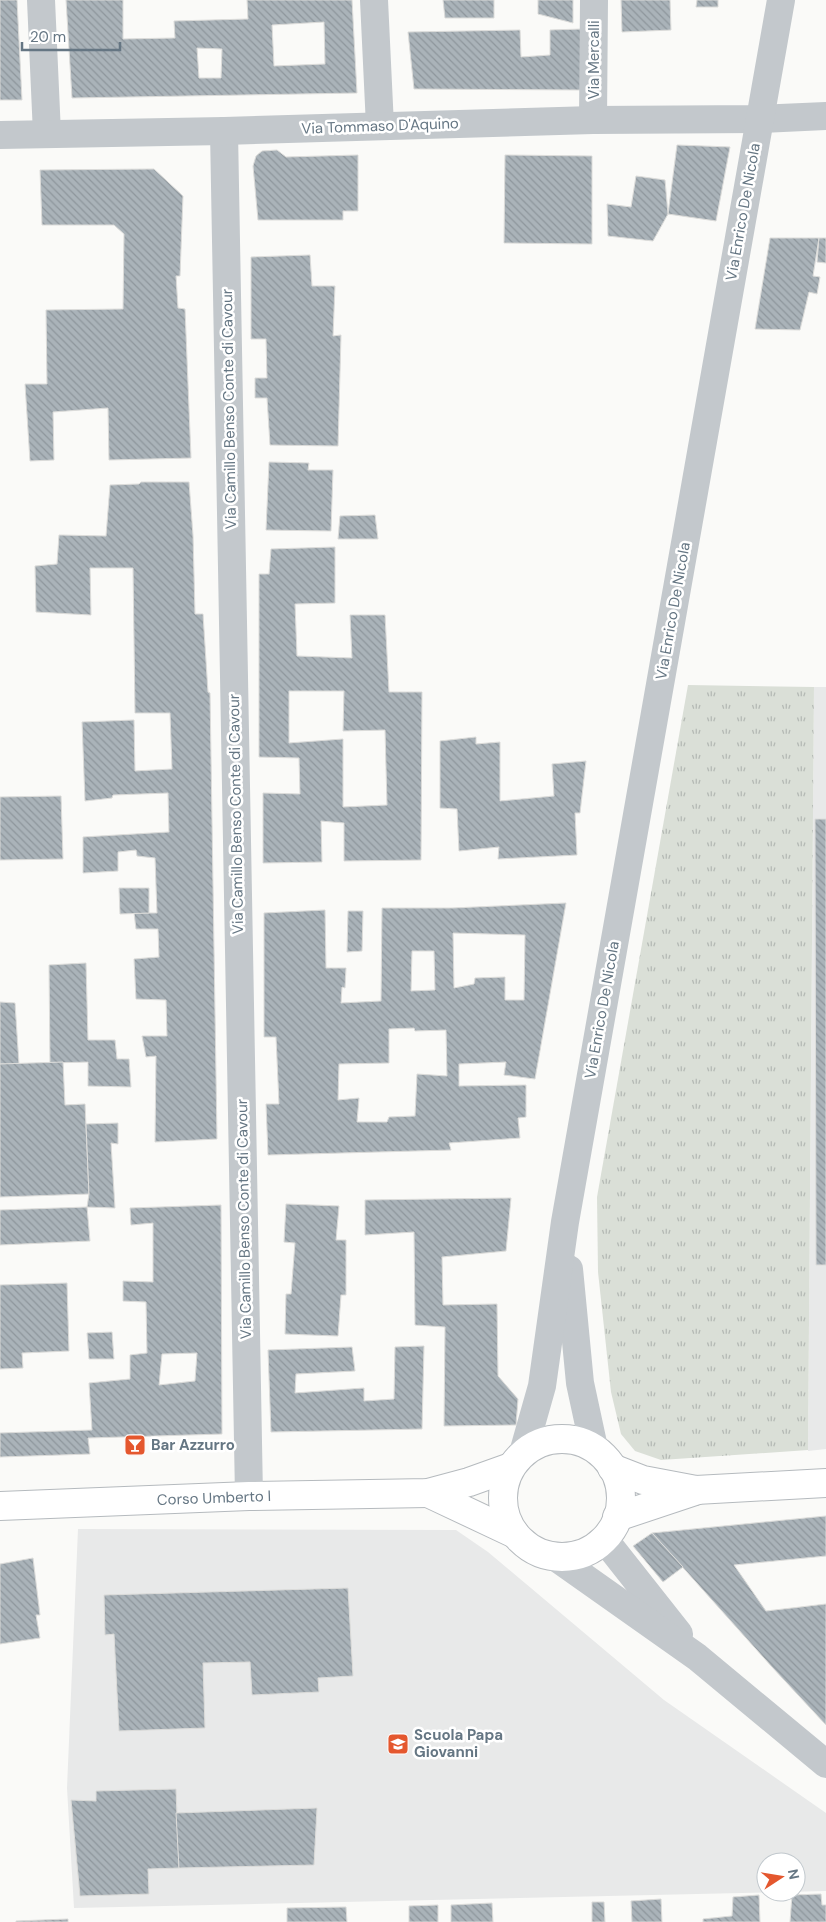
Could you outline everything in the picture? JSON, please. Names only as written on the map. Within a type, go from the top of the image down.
[{"type":"main road","points":[[611,1528],[620,1501],[619,1484],[612,1468],[604,1457],[594,1448],[576,1440],[557,1439],[538,1443],[517,1460],[504,1483],[503,1501],[507,1518],[515,1534],[539,1552],[554,1556],[581,1554],[593,1547],[611,1528],[696,1490]]},
{"type":"main road","name":"Corso Umberto I","points":[[0,1506],[249,1496],[428,1493],[469,1482],[517,1460]]},
{"type":"main road","points":[[612,1468],[643,1480],[696,1490],[826,1484]]},
{"type":"main road","name":"Corso Umberto I","points":[[428,1493],[515,1534]]},
{"type":"street","points":[[41,0],[47,134]]},
{"type":"street","points":[[374,0],[380,126]]},
{"type":"street","name":"Via Mercalli","points":[[594,0],[594,120]]},
{"type":"street","name":"Via Enrico De Nicola","points":[[564,1222],[781,0]]},
{"type":"street","name":"Via Tommaso D'Aquino","points":[[0,135],[826,116]]},
{"type":"street","name":"Via Camillo Benso Conte di Cavour","points":[[224,131],[249,1496]]},
{"type":"street","points":[[564,1222],[580,1382],[594,1448]]},
{"type":"street","points":[[517,1460],[542,1386],[564,1222]]},
{"type":"street","points":[[611,1528],[697,1657]]},
{"type":"street","points":[[554,1556],[697,1657],[826,1764]]},
{"type":"shaded area","points":[[814,687],[826,687],[826,1449],[808,1451]]},
{"type":"shaded area","name":"Scuola Papa Giovanni","points":[[78,1529],[456,1530],[488,1552],[664,1700],[826,1813],[826,1891],[806,1892],[806,1852],[756,1852],[756,1893],[74,1908],[67,1788]]},
{"type":"green space","points":[[688,685],[814,687],[808,1450],[661,1460],[635,1451],[621,1434],[611,1392],[598,1272],[597,1197]]},
{"type":"building","points":[[0,0],[17,0],[22,100],[0,100]]},
{"type":"building","points":[[66,0],[123,0],[123,39],[175,38],[174,21],[248,19],[247,0],[352,0],[357,93],[72,98]],"holes":[[[324,22],[325,64],[274,66],[272,25]],[[197,48],[222,49],[221,78],[199,78]]]},
{"type":"building","points":[[443,0],[494,0],[494,18],[445,18]]},
{"type":"building","points":[[538,0],[573,0],[573,23],[538,14]]},
{"type":"building","points":[[621,0],[670,0],[671,30],[622,32]]},
{"type":"building","points":[[697,0],[718,0],[718,7],[696,7]]},
{"type":"building","points":[[582,29],[581,90],[414,89],[408,32],[520,30],[521,57],[550,55],[550,30]]},
{"type":"building","points":[[677,145],[730,147],[716,221],[668,214]]},
{"type":"building","points":[[277,150],[286,157],[358,155],[358,211],[343,211],[343,220],[258,220],[253,166],[256,156],[262,151]]},
{"type":"building","points":[[505,155],[592,156],[592,244],[504,243]]},
{"type":"building","points":[[154,169],[183,196],[180,276],[176,276],[178,308],[185,309],[191,458],[109,460],[108,408],[53,412],[54,460],[30,461],[25,384],[47,384],[46,310],[123,309],[124,234],[114,225],[42,225],[40,170]]},
{"type":"building","points":[[636,176],[665,180],[668,214],[653,241],[608,236],[607,204],[631,207]]},
{"type":"building","points":[[770,238],[819,238],[813,276],[820,277],[817,294],[809,292],[800,330],[755,329]]},
{"type":"building","points":[[819,238],[826,238],[826,263],[817,262]]},
{"type":"building","points":[[310,255],[312,286],[335,286],[333,336],[341,335],[338,446],[270,445],[267,398],[255,398],[255,378],[267,378],[266,339],[251,339],[251,257]]},
{"type":"building","points":[[269,462],[309,463],[308,470],[333,470],[331,531],[266,530]]},
{"type":"building","points":[[141,482],[189,482],[193,535],[195,614],[203,614],[208,692],[210,693],[217,1139],[155,1142],[156,1056],[146,1057],[142,1036],[167,1036],[166,1000],[136,999],[134,959],[159,957],[158,929],[136,929],[134,913],[157,913],[155,858],[137,856],[136,850],[118,852],[118,871],[83,873],[83,837],[169,832],[168,793],[113,795],[112,798],[85,801],[82,722],[134,720],[135,771],[172,769],[170,713],[135,713],[133,568],[90,568],[91,615],[36,612],[35,566],[57,564],[59,535],[106,536],[110,485],[139,484]]},
{"type":"building","points":[[375,515],[378,539],[338,539],[340,516]]},
{"type":"building","points":[[335,547],[335,603],[295,604],[297,656],[352,658],[350,615],[385,615],[389,692],[422,692],[421,860],[344,861],[344,823],[321,821],[322,862],[263,863],[263,793],[300,794],[299,758],[259,757],[259,574],[269,574],[271,549]],"holes":[[[289,691],[344,691],[343,731],[385,730],[387,805],[343,807],[343,739],[289,743]]]},
{"type":"building","points":[[476,737],[476,744],[500,742],[500,801],[554,796],[552,764],[586,761],[580,813],[575,813],[577,855],[498,859],[499,847],[459,851],[457,809],[440,808],[440,741]]},
{"type":"building","points":[[61,796],[63,859],[0,860],[0,797]]},
{"type":"building","points":[[815,819],[826,819],[826,1265],[816,1265]]},
{"type":"building","points":[[119,888],[149,888],[149,913],[120,914]]},
{"type":"building","points":[[566,903],[535,1079],[504,1075],[506,1062],[459,1064],[459,1086],[526,1085],[526,1117],[518,1118],[520,1138],[449,1143],[451,1150],[268,1155],[266,1104],[279,1104],[276,1037],[264,1037],[264,913],[325,910],[326,968],[346,968],[345,988],[342,987],[341,1003],[381,1001],[382,908],[452,908]],"holes":[[[453,933],[525,935],[524,1000],[505,1000],[505,977],[475,978],[474,984],[454,988]],[[412,951],[434,951],[435,990],[411,991]],[[414,1028],[415,1031],[446,1030],[447,1076],[417,1074],[415,1116],[389,1117],[387,1122],[357,1122],[359,1098],[338,1100],[339,1064],[389,1063],[389,1029]]]},
{"type":"building","points":[[348,911],[363,911],[362,951],[347,952]]},
{"type":"building","points":[[86,963],[88,1040],[115,1040],[117,1059],[129,1059],[131,1087],[88,1086],[88,1062],[50,1063],[49,965]]},
{"type":"building","points":[[0,1002],[15,1003],[19,1064],[0,1064]]},
{"type":"building","points":[[63,1062],[65,1105],[85,1104],[89,1194],[0,1197],[0,1064]]},
{"type":"building","points":[[118,1123],[118,1144],[111,1143],[115,1208],[87,1207],[89,1194],[86,1124]]},
{"type":"building","points":[[511,1198],[506,1251],[442,1257],[443,1305],[497,1304],[498,1376],[518,1399],[516,1425],[444,1426],[445,1327],[415,1325],[414,1232],[365,1235],[365,1200]]},
{"type":"building","points":[[286,1204],[339,1206],[336,1240],[346,1240],[346,1295],[341,1295],[338,1336],[285,1334],[286,1294],[291,1294],[295,1243],[284,1242]]},
{"type":"building","points":[[221,1205],[222,1434],[88,1438],[90,1454],[0,1457],[0,1433],[92,1430],[89,1383],[130,1379],[130,1355],[147,1353],[146,1302],[123,1301],[123,1281],[153,1282],[153,1223],[131,1225],[130,1208]],"holes":[[[197,1353],[195,1381],[159,1385],[162,1354]]]},
{"type":"building","points":[[87,1207],[90,1241],[0,1245],[0,1210]]},
{"type":"building","points":[[67,1283],[69,1351],[22,1353],[23,1368],[0,1369],[0,1285]]},
{"type":"building","points":[[112,1332],[114,1359],[89,1359],[87,1333]]},
{"type":"building","points":[[424,1346],[422,1429],[271,1432],[268,1350],[352,1347],[355,1371],[296,1374],[295,1393],[364,1388],[364,1401],[394,1399],[395,1347]]},
{"type":"building","points":[[826,1516],[826,1556],[734,1565],[766,1611],[826,1604],[826,1725],[652,1533]]},
{"type":"building","points":[[652,1533],[683,1567],[663,1582],[633,1546]]},
{"type":"building","points":[[33,1558],[40,1615],[36,1615],[40,1638],[0,1644],[0,1564]]},
{"type":"building","points":[[348,1588],[353,1676],[318,1678],[319,1692],[252,1695],[250,1662],[203,1663],[205,1728],[119,1731],[114,1634],[105,1635],[104,1595]]},
{"type":"building","points":[[176,1789],[179,1868],[148,1869],[149,1894],[80,1896],[71,1800],[96,1801],[96,1791]]},
{"type":"building","points":[[317,1808],[314,1865],[179,1868],[176,1813]]},
{"type":"building","points":[[821,1894],[822,1905],[826,1905],[826,1922],[790,1922],[791,1902],[806,1902],[806,1895]]},
{"type":"building","points":[[756,1895],[756,1902],[759,1902],[760,1922],[703,1922],[703,1919],[732,1916],[733,1897]]},
{"type":"building","points":[[661,1899],[662,1922],[632,1922],[631,1901]]},
{"type":"building","points":[[592,1902],[604,1902],[605,1922],[592,1922]]},
{"type":"building","points":[[492,1903],[493,1922],[451,1922],[451,1905]]},
{"type":"building","points":[[438,1905],[438,1922],[409,1922],[409,1906]]},
{"type":"building","points":[[346,1907],[347,1922],[287,1922],[287,1908]]},
{"type":"building","points":[[68,1919],[68,1922],[16,1922],[16,1921]]},
{"type":"place","name":"Bar Azzurro","points":[[135,1445]]},
{"type":"place","name":"Scuola Papa Giovanni","points":[[398,1744]]}]
